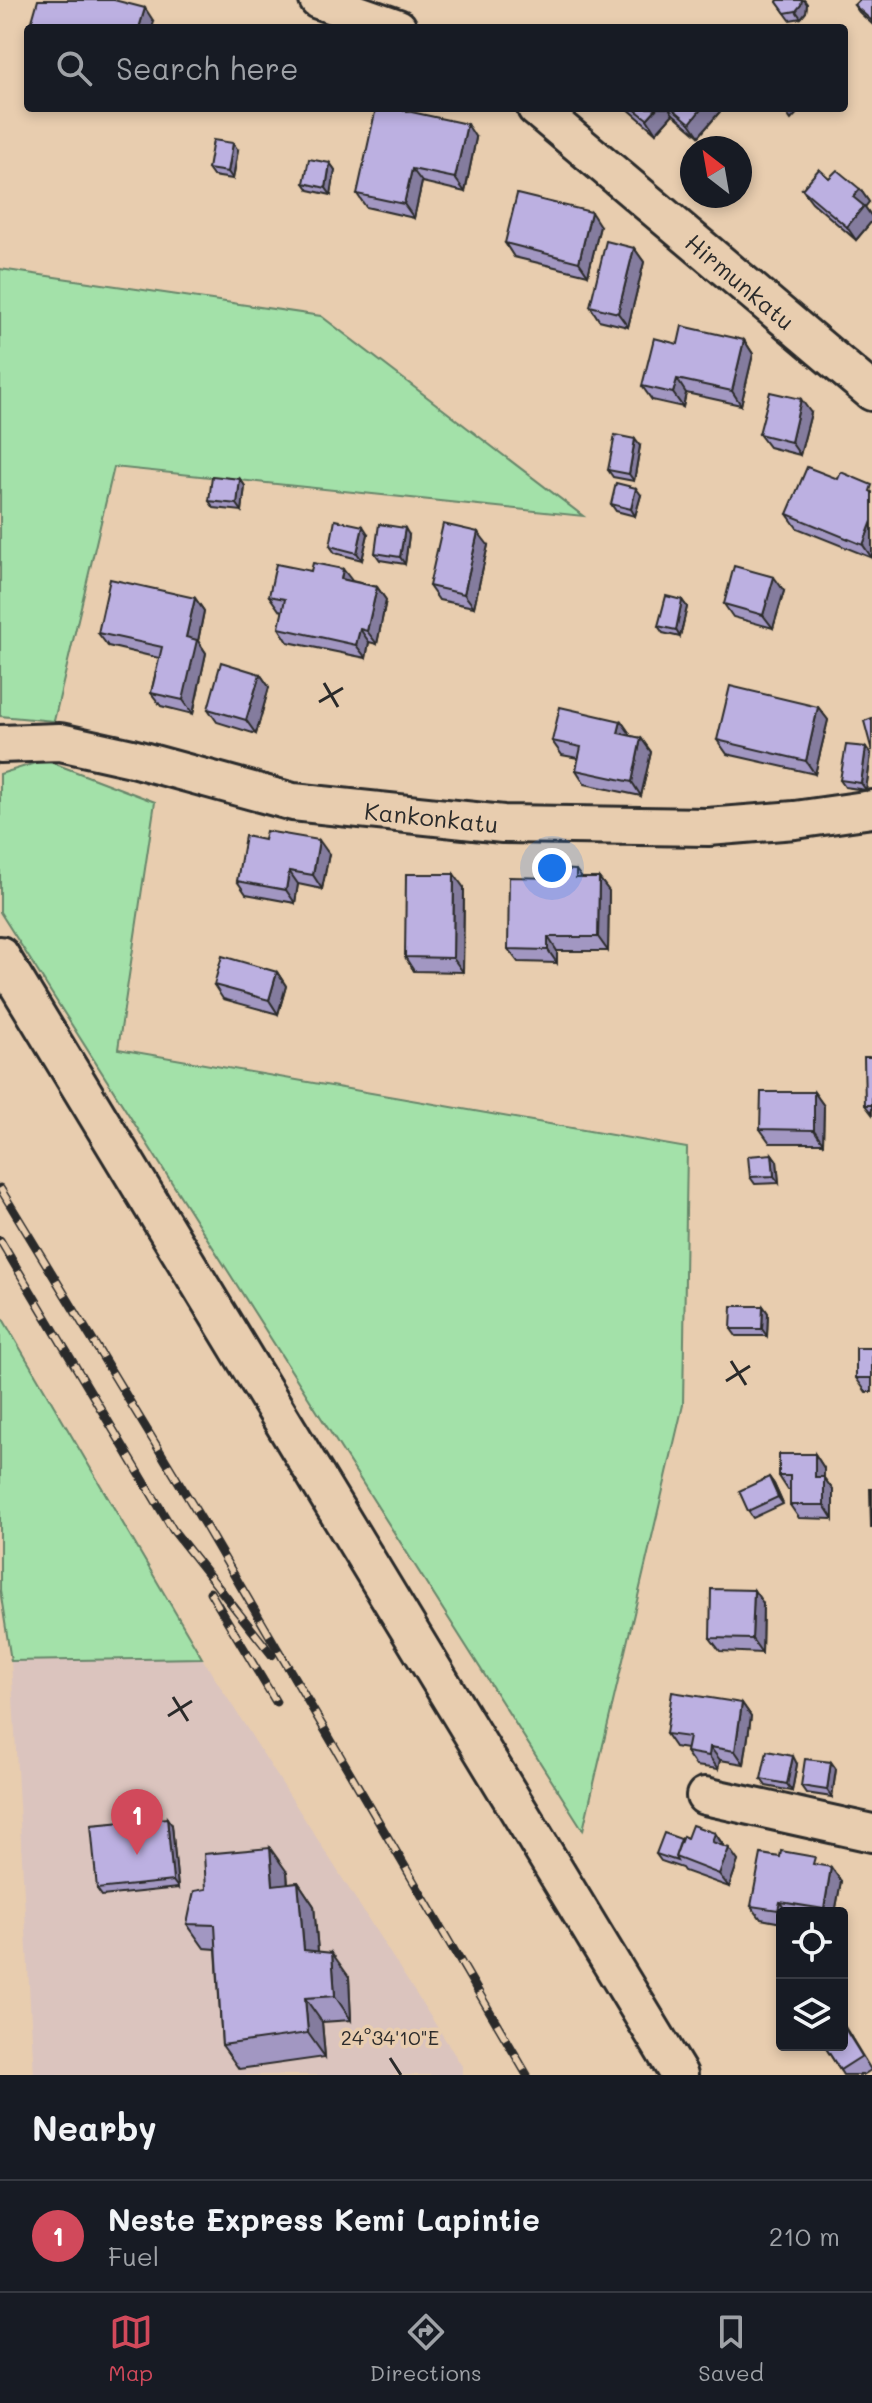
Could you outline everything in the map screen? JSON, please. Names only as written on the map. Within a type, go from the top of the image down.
[{"type":"street","points":[[318,0],[387,24]]},
{"type":"street","name":"Hirmunkatu","points":[[541,112],[872,392]]},
{"type":"street","name":"Kankonkatu","points":[[0,744],[60,742],[132,758],[293,802],[503,824],[708,827],[795,820],[872,809]]},
{"type":"street","points":[[0,955],[679,2075]]},
{"type":"street","points":[[705,1796],[872,1833]]},
{"type":"shaded area","points":[[202,1658],[462,2066],[462,2075],[34,2075],[11,1661]]},
{"type":"green space","points":[[0,269],[321,316],[583,516],[114,467],[54,721],[0,716]]},
{"type":"green space","points":[[45,760],[155,802],[118,1049],[687,1148],[683,1405],[583,1830],[0,912],[0,774]]},
{"type":"green space","points":[[0,1314],[202,1658],[11,1661],[0,1590]]},
{"type":"building","points":[[38,0],[114,0],[145,8],[140,24],[31,24]]},
{"type":"building","points":[[778,0],[802,0],[796,11],[785,13]]},
{"type":"building","points":[[859,0],[872,0],[872,21],[854,5]]},
{"type":"building","points":[[375,112],[412,112],[467,124],[455,178],[412,169],[404,204],[357,194]]},
{"type":"building","points":[[638,112],[653,112],[647,119]]},
{"type":"building","points":[[677,112],[699,112],[690,123]]},
{"type":"building","points":[[213,140],[233,143],[228,172],[208,169]]},
{"type":"building","points":[[309,159],[330,163],[326,188],[304,183]]},
{"type":"building","points":[[819,169],[829,178],[837,170],[860,189],[853,197],[864,206],[847,227],[802,189]]},
{"type":"building","points":[[517,194],[591,212],[579,262],[505,243]]},
{"type":"building","points":[[606,241],[634,248],[618,313],[590,306]]},
{"type":"building","points":[[682,326],[744,340],[732,391],[677,379],[673,393],[642,386],[654,338],[678,344]]},
{"type":"building","points":[[770,392],[801,399],[791,442],[759,434]]},
{"type":"building","points":[[615,435],[635,439],[629,474],[608,470]]},
{"type":"building","points":[[807,467],[838,479],[841,472],[872,485],[872,521],[863,545],[787,514]]},
{"type":"building","points":[[212,476],[240,479],[237,504],[209,501]]},
{"type":"building","points":[[616,483],[636,488],[631,509],[611,504]]},
{"type":"building","points":[[335,520],[363,526],[357,553],[330,546]]},
{"type":"building","points":[[379,524],[405,528],[400,557],[375,553]]},
{"type":"building","points":[[443,524],[478,532],[464,594],[429,586]]},
{"type":"building","points":[[313,563],[343,569],[341,579],[377,587],[367,631],[360,629],[356,645],[279,628],[285,599],[269,596],[276,564],[311,571]]},
{"type":"building","points":[[734,566],[774,577],[763,615],[724,604]]},
{"type":"building","points":[[110,579],[195,598],[186,637],[197,640],[183,700],[151,693],[162,647],[98,633]]},
{"type":"building","points":[[666,596],[682,600],[676,630],[658,626]]},
{"type":"building","points":[[221,662],[260,674],[246,720],[208,709]]},
{"type":"building","points":[[730,686],[818,707],[806,761],[717,740]]},
{"type":"building","points":[[560,707],[621,721],[618,733],[641,738],[632,782],[576,770],[581,747],[552,741]]},
{"type":"building","points":[[872,718],[872,751],[864,721]]},
{"type":"building","points":[[846,745],[866,747],[861,783],[840,780]]},
{"type":"building","points":[[266,831],[319,840],[313,875],[289,871],[286,890],[237,881],[245,836],[264,840]]},
{"type":"building","points":[[554,869],[576,870],[576,878],[599,878],[598,937],[548,937],[548,950],[508,949],[509,877],[554,878]]},
{"type":"building","points":[[406,874],[454,874],[453,958],[405,957]]},
{"type":"building","points":[[222,956],[277,972],[269,1000],[214,985]]},
{"type":"building","points":[[864,1057],[872,1057],[872,1105],[865,1105]]},
{"type":"building","points":[[761,1092],[814,1092],[814,1130],[760,1129]]},
{"type":"building","points":[[772,1154],[774,1176],[750,1177],[748,1156]]},
{"type":"building","points":[[732,1306],[763,1306],[762,1329],[731,1329]]},
{"type":"building","points":[[856,1348],[872,1348],[872,1378],[856,1378]]},
{"type":"building","points":[[779,1454],[815,1454],[815,1477],[824,1477],[824,1505],[790,1505],[790,1476],[779,1476]]},
{"type":"building","points":[[769,1477],[778,1497],[748,1511],[739,1491]]},
{"type":"building","points":[[872,1489],[872,1527],[871,1527]]},
{"type":"building","points":[[711,1589],[754,1590],[752,1639],[710,1638]]},
{"type":"building","points":[[672,1692],[742,1703],[735,1751],[710,1747],[709,1756],[686,1752],[689,1737],[666,1734]]},
{"type":"building","points":[[767,1751],[793,1756],[787,1784],[761,1779]]},
{"type":"building","points":[[805,1759],[831,1762],[827,1790],[801,1786]]},
{"type":"building","points":[[167,1818],[173,1881],[97,1889],[91,1825]]},
{"type":"building","points":[[692,1825],[715,1833],[712,1842],[729,1848],[719,1874],[675,1857],[683,1836],[687,1838]]},
{"type":"building","points":[[664,1833],[681,1839],[675,1857],[677,1861],[656,1854]]},
{"type":"building","points":[[270,1848],[273,1885],[298,1882],[304,1950],[332,1953],[335,1996],[305,1998],[308,2033],[222,2045],[215,1925],[187,1924],[194,1891],[206,1889],[204,1854]]},
{"type":"building","points":[[781,1851],[815,1857],[813,1864],[831,1867],[824,1907],[780,1902],[776,1910],[751,1906],[761,1854],[780,1857]]},
{"type":"building","points":[[848,2034],[862,2056],[840,2070],[828,2051],[848,2051]]},
{"type":"railway","points":[[0,1188],[206,1527],[527,2075]]},
{"type":"railway","points":[[0,1240],[173,1530],[272,1655]]},
{"type":"railway","points":[[210,1592],[276,1702]]},
{"type":"place","name":"Neste Express Kemi Lapintie","points":[[137,1855]]}]
